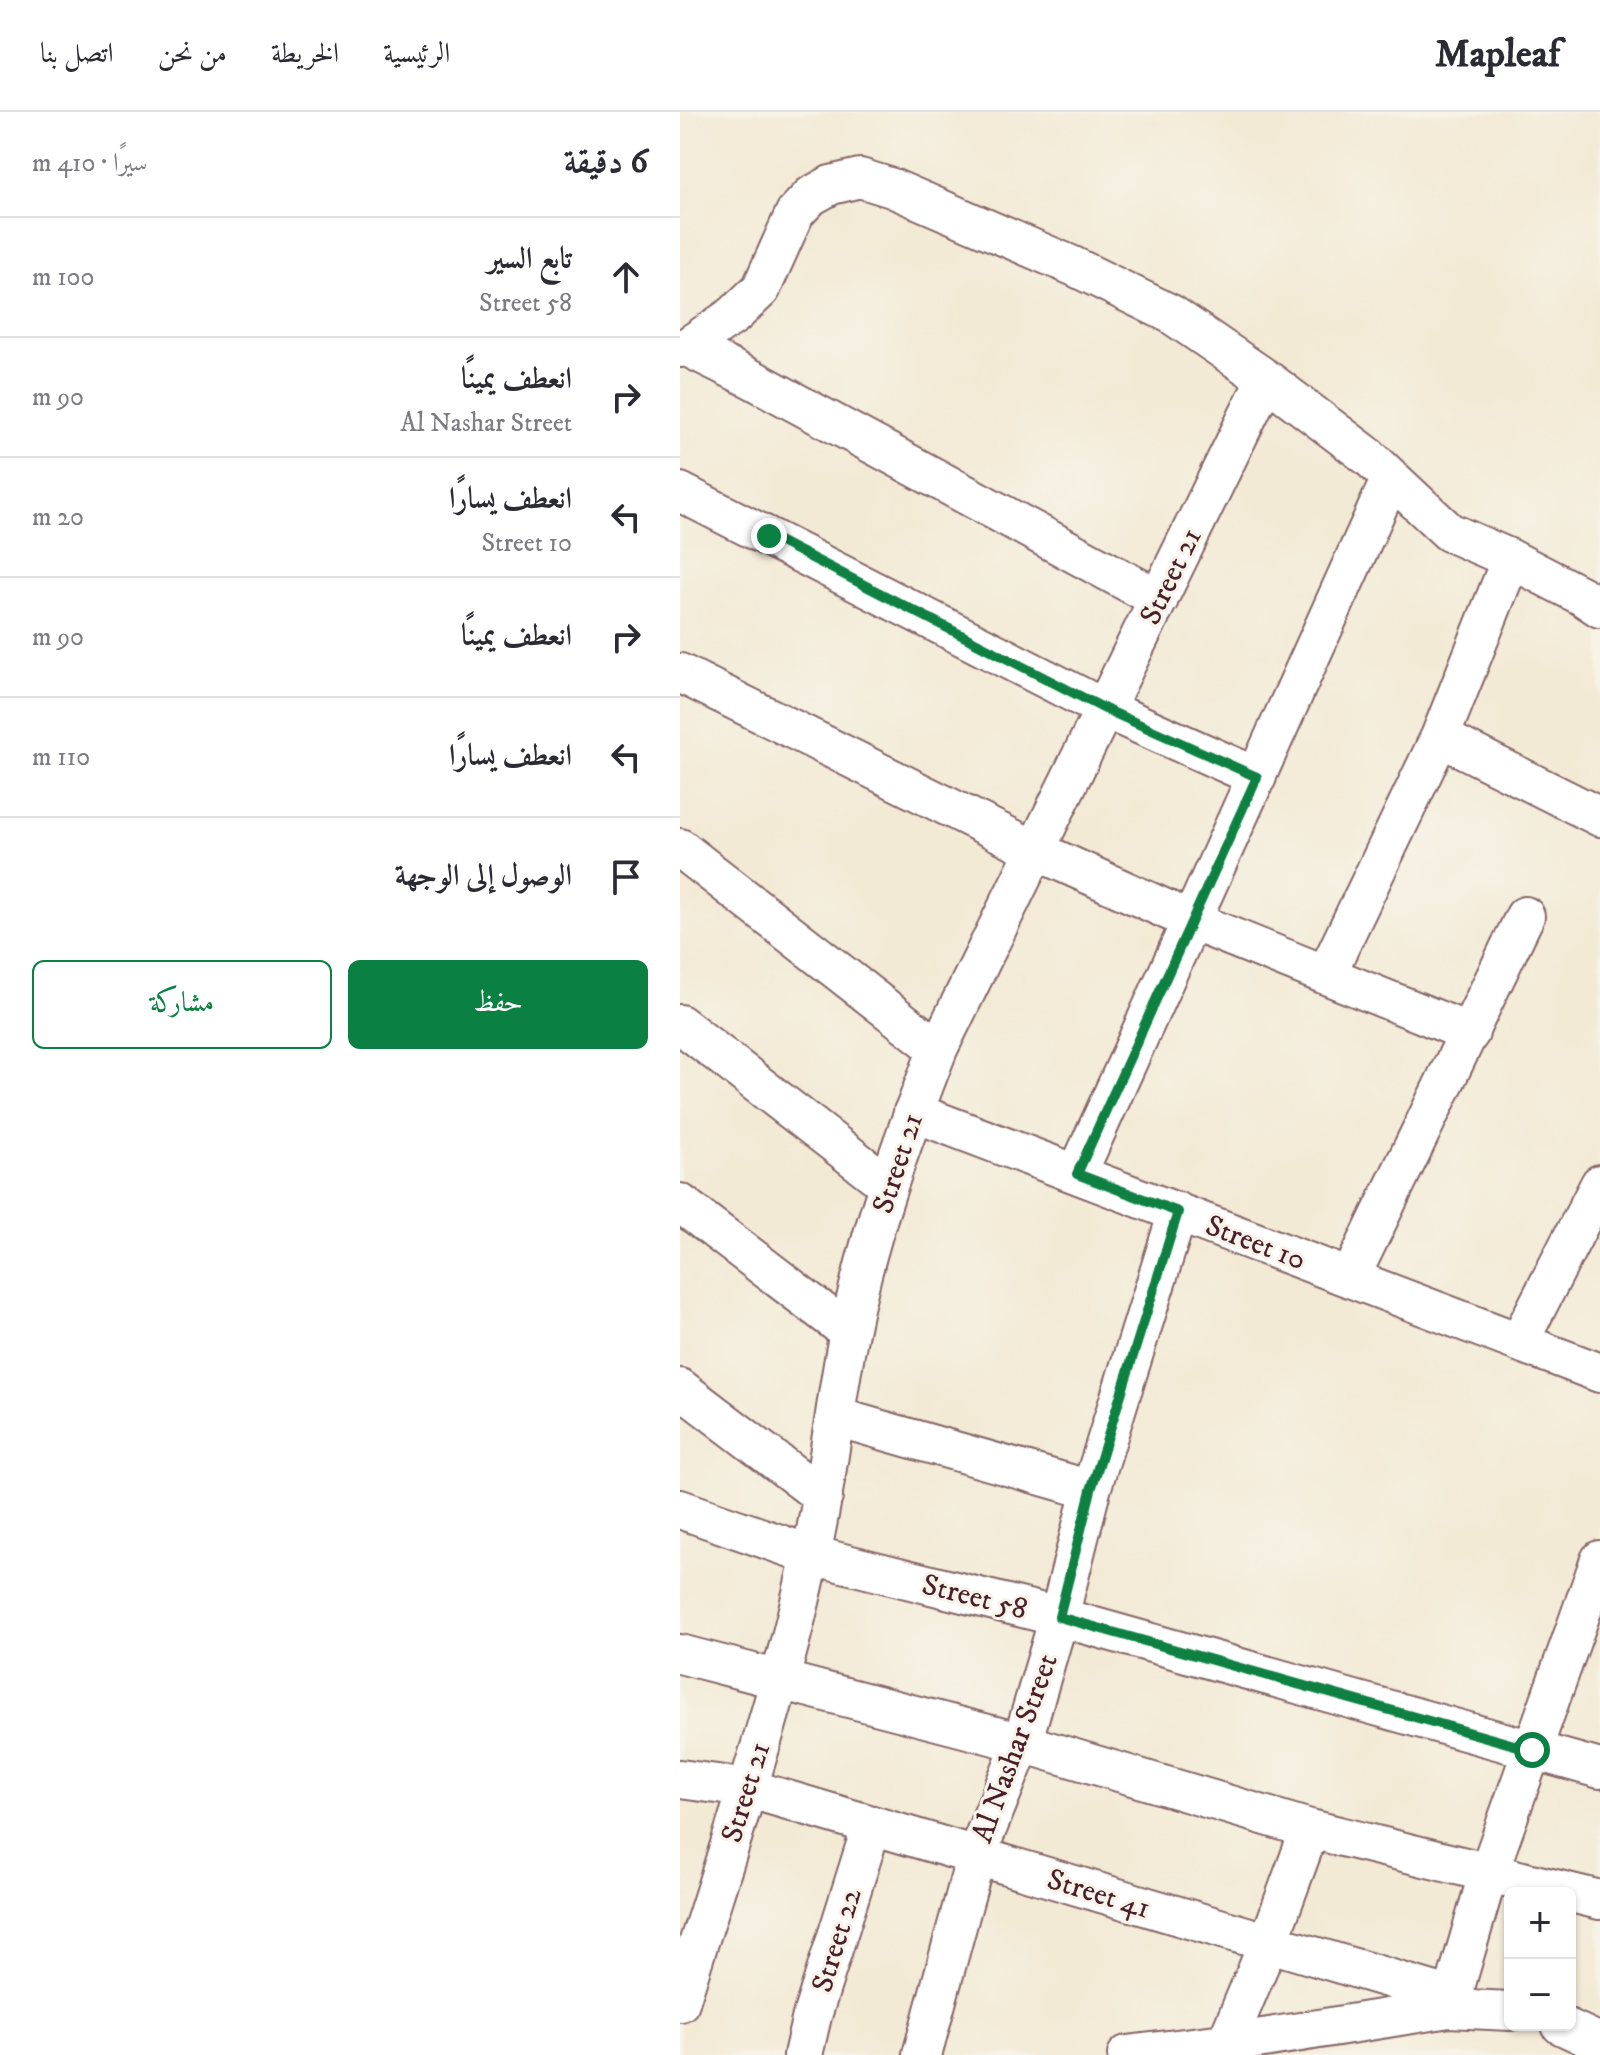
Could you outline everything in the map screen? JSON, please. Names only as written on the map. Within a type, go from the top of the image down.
[{"type":"street","points":[[684,347],[734,315],[761,289],[795,213],[811,196],[831,185],[860,178],[892,188],[1087,273],[1171,314],[1266,379],[1369,457],[1449,532],[1511,559],[1600,608]]},
{"type":"street","points":[[684,347],[752,379],[1159,599]]},
{"type":"street","name":"Street 21","points":[[680,2002],[780,1680],[823,1497],[849,1332],[887,1184],[938,1049],[1266,379]]},
{"type":"street","points":[[1077,1174],[1391,478]]},
{"type":"street","points":[[680,492],[1105,709],[1257,777]]},
{"type":"street","points":[[1326,975],[1440,737],[1511,559]]},
{"type":"street","points":[[680,673],[1035,850],[1192,921],[1470,1033]]},
{"type":"street","points":[[1440,737],[1600,817]]},
{"type":"street","points":[[680,848],[938,1049]]},
{"type":"street","points":[[1350,1278],[1525,916]]},
{"type":"street","points":[[680,1024],[887,1184]]},
{"type":"street","name":"Street 10","points":[[913,1112],[1600,1373]]},
{"type":"street","points":[[1519,1342],[1600,1184]]},
{"type":"street","points":[[680,1203],[849,1332]]},
{"type":"street","name":"Al Nashar Street","points":[[922,2055],[976,1856],[1022,1743],[1059,1617],[1091,1490],[1178,1212]]},
{"type":"street","points":[[680,1388],[823,1497]]},
{"type":"street","points":[[836,1417],[1091,1490]]},
{"type":"street","name":"Street 58","points":[[680,1509],[811,1555],[1059,1617],[1600,1769]]},
{"type":"street","points":[[1450,2002],[1489,1871],[1600,1560]]},
{"type":"street","points":[[680,1654],[1022,1743],[1310,1829],[1600,1900]]},
{"type":"street","name":"Street 41","points":[[680,1779],[747,1788],[1268,1944],[1450,2002]]},
{"type":"street","name":"Street 22","points":[[803,2055],[812,2016],[872,1825]]},
{"type":"street","points":[[1205,2048],[1268,1944],[1310,1829]]},
{"type":"street","points":[[1127,2055],[1205,2048],[1450,2002],[1504,2010]]},
{"type":"street","points":[[1573,2031],[1600,2044],[1592,2055]]},
{"type":"route","points":[[769,536],[1105,709],[1257,777],[1077,1174],[1178,1212],[1091,1490],[1059,1617],[1532,1750]]}]
